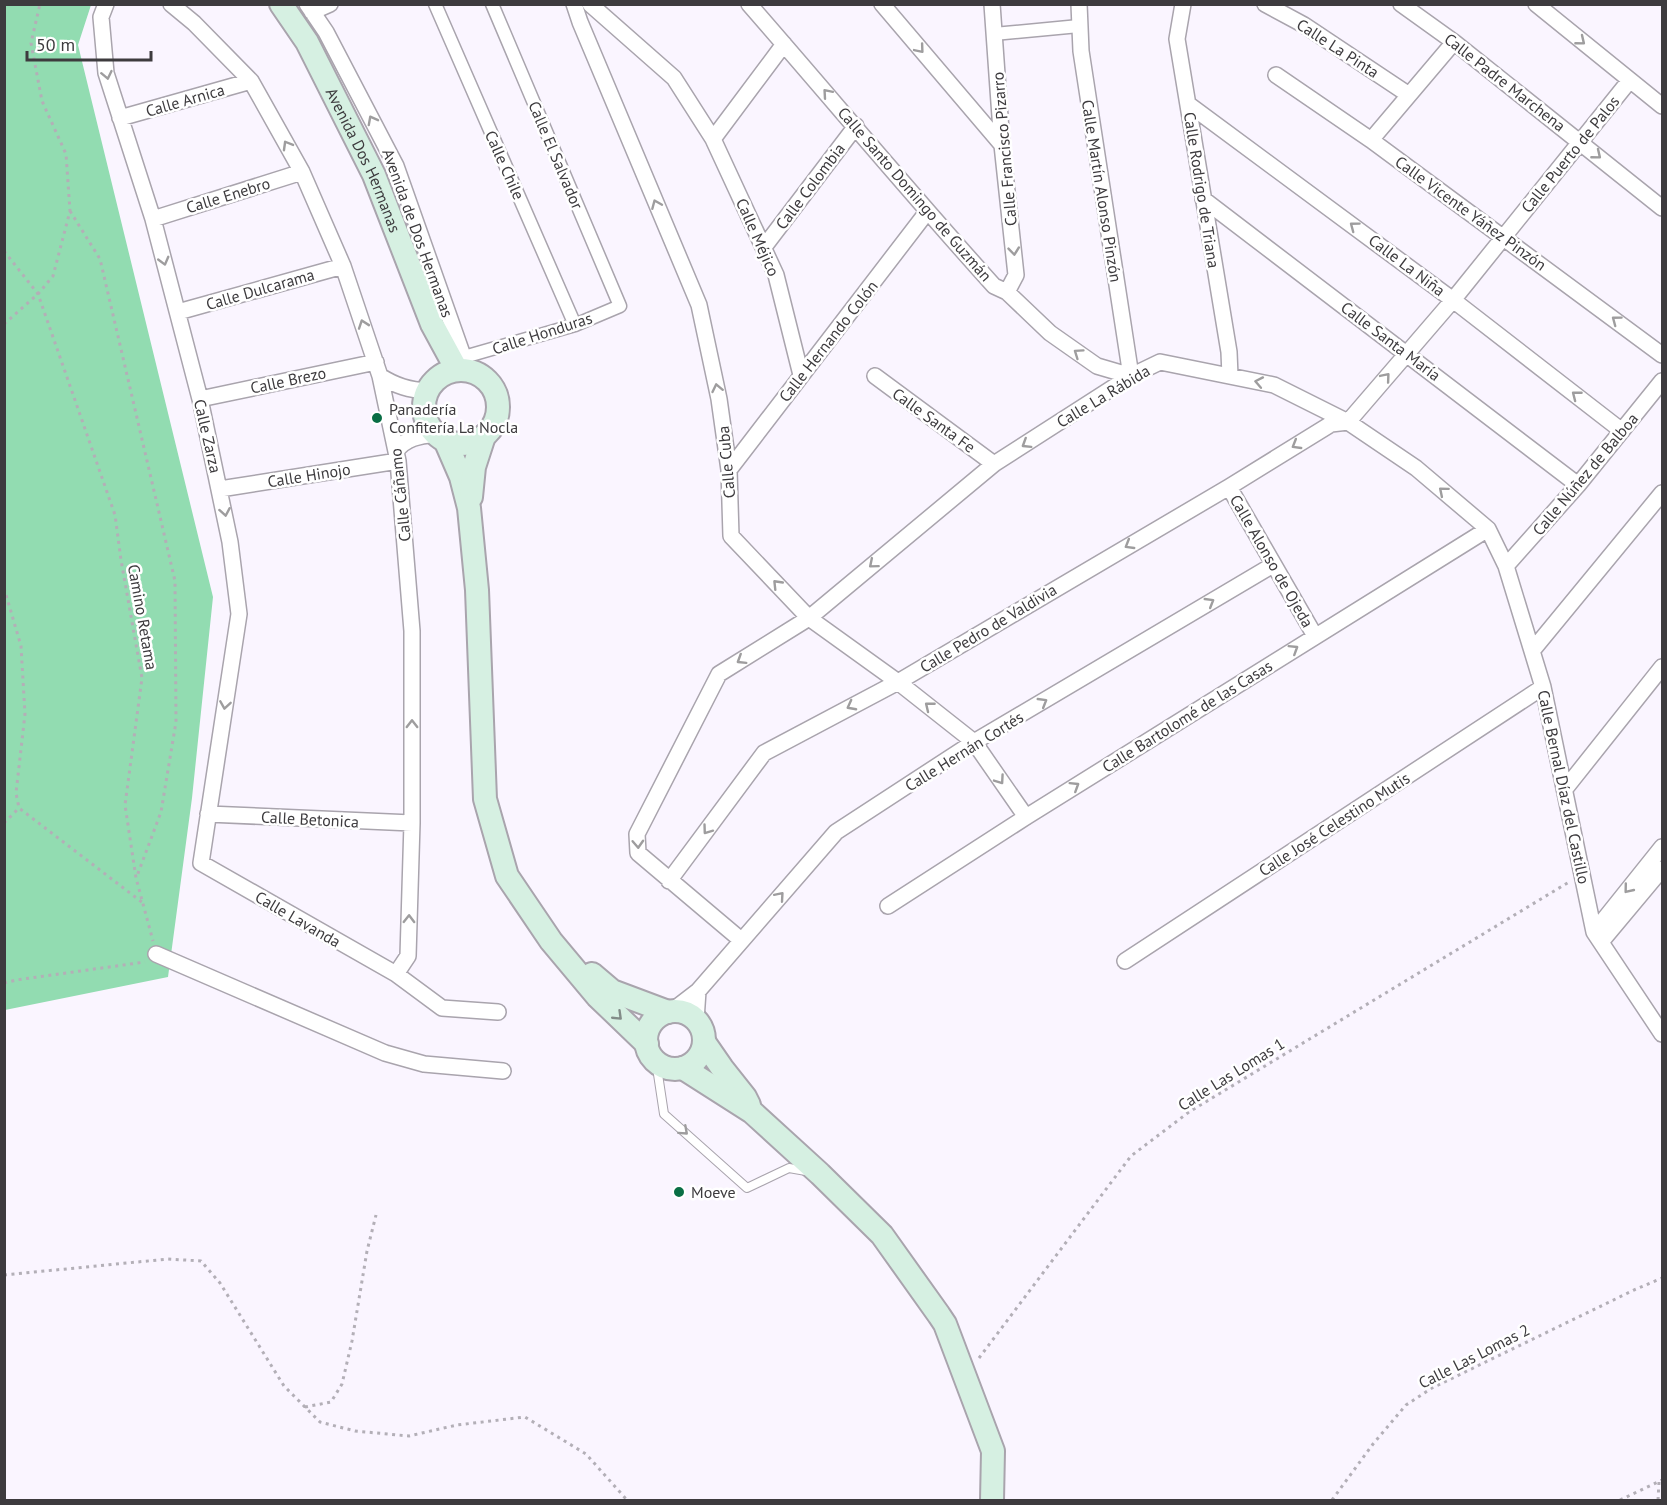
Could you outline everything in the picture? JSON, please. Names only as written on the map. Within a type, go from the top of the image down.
[{"type":"main road","name":"Avenida Dos Hermanas","points":[[281,4],[307,42],[374,175],[432,324],[463,366]]},
{"type":"main road","name":"Avenida Dos Hermanas","points":[[431,385],[432,324]]},
{"type":"main road","points":[[469,508],[474,467],[484,436],[497,417],[496,394],[493,388],[482,376],[463,366],[447,372],[431,385],[425,398],[424,413],[427,421],[440,437],[460,477],[469,508],[477,590],[484,800],[507,876],[551,941],[597,996],[664,1066],[673,1069],[683,1068],[695,1061],[703,1049],[704,1042],[703,1030],[696,1020],[685,1013],[670,1011],[612,991],[551,941]]},
{"type":"main road","points":[[440,437],[458,444],[472,442],[484,436]]},
{"type":"main road","points":[[651,1052],[648,1031],[651,1024],[660,1015],[670,1011]]},
{"type":"main road","points":[[704,1042],[745,1097],[752,1112]]},
{"type":"main road","points":[[683,1068],[752,1112],[882,1235],[945,1324],[993,1451],[992,1500]]},
{"type":"main road","points":[[974,1500],[991,1472]]},
{"type":"street","name":"Calle Cáñamo","points":[[171,4],[194,23],[251,81],[302,172],[343,266],[378,369],[397,456],[412,631],[412,823],[408,956],[396,974]]},
{"type":"street","points":[[310,8],[330,4]]},
{"type":"street","name":"Calle Chile","points":[[435,4],[575,325]]},
{"type":"street","name":"Calle El Salvador","points":[[492,4],[620,306]]},
{"type":"street","name":"Calle Cuba","points":[[574,4],[584,33],[699,305],[719,399],[729,470],[731,536],[808,618],[898,682],[974,742],[1026,817]]},
{"type":"street","name":"Calle Méjico","points":[[590,4],[674,78],[713,139],[776,274],[801,375]]},
{"type":"street","name":"Calle Santo Domingo de Guzmán","points":[[749,4],[856,126],[927,212],[994,286],[1007,292],[1050,333],[1097,366],[1131,376]]},
{"type":"street","points":[[882,4],[1002,145]]},
{"type":"street","name":"Calle Francisco Pizarro","points":[[992,4],[1002,145],[1016,275],[1007,292]]},
{"type":"street","name":"Calle Martín Alonso Pinzón","points":[[1079,4],[1079,26],[1131,376]]},
{"type":"street","name":"Calle Rodrigo de Triana","points":[[1183,4],[1177,39],[1229,352],[1230,376]]},
{"type":"street","name":"Calle La Pinta","points":[[1265,4],[1304,25],[1409,95]]},
{"type":"street","name":"Calle Padre Marchena","points":[[1401,4],[1454,42],[1662,208]]},
{"type":"street","points":[[1536,4],[1662,106]]},
{"type":"street","name":"Avenida de Dos Hermanas","points":[[310,8],[326,32],[396,166],[463,366]]},
{"type":"street","name":"Calle Zarza","points":[[103,11],[106,73],[153,219],[200,399],[230,542],[239,614],[201,863]]},
{"type":"street","points":[[994,34],[1079,26]]},
{"type":"street","points":[[1371,140],[1454,42]]},
{"type":"street","points":[[713,139],[784,45]]},
{"type":"street","name":"Calle Vicente Yáñez Pinzón","points":[[1276,75],[1503,235],[1662,355]]},
{"type":"street","name":"Calle Puerto de Palos","points":[[1348,422],[1453,300],[1630,80]]},
{"type":"street","name":"Calle Arnica","points":[[120,118],[251,81]]},
{"type":"street","name":"Calle La Niña","points":[[1188,104],[1453,300],[1622,431]]},
{"type":"street","name":"Calle Colombia","points":[[764,247],[856,126]]},
{"type":"street","name":"Calle Enebro","points":[[153,219],[302,172]]},
{"type":"street","name":"Calle Santa María","points":[[1203,199],[1578,484]]},
{"type":"street","name":"Calle Hernando Colón","points":[[729,470],[927,212]]},
{"type":"street","name":"Calle Dulcarama","points":[[178,312],[343,266]]},
{"type":"street","name":"Calle Honduras","points":[[463,366],[620,306]]},
{"type":"street","name":"Calle La Rábida","points":[[741,940],[638,853],[637,834],[719,674],[808,618],[994,464],[1131,376],[1160,362],[1274,385],[1348,422],[1416,468],[1488,529]]},
{"type":"street","points":[[378,369],[394,385],[411,390],[431,385]]},
{"type":"street","name":"Calle Brezo","points":[[200,399],[378,369]]},
{"type":"street","name":"Calle Santa Fe","points":[[875,376],[994,464]]},
{"type":"street","name":"Calle Núñez de Balboa","points":[[1506,566],[1578,484],[1662,381]]},
{"type":"street","name":"Calle Pedro de Valdivia","points":[[669,881],[764,753],[898,682],[1331,424],[1348,422]]},
{"type":"street","points":[[397,456],[403,442],[418,436],[440,437]]},
{"type":"street","name":"Calle Hinojo","points":[[220,489],[397,456]]},
{"type":"street","name":"Calle Alonso de Ojeda","points":[[1229,486],[1315,636]]},
{"type":"street","points":[[1532,651],[1662,493]]},
{"type":"street","name":"Calle Bernal Díaz del Castillo","points":[[1488,529],[1506,566],[1543,687],[1582,874],[1598,937],[1662,1034]]},
{"type":"street","name":"Calle Bartolomé de las Casas","points":[[888,906],[1026,817],[1488,529]]},
{"type":"street","name":"Calle Hernán Cortés","points":[[670,1011],[698,990],[836,832],[974,742],[1273,565]]},
{"type":"street","points":[[1565,789],[1662,667]]},
{"type":"street","name":"Calle José Celestino Mutis","points":[[1125,961],[1543,687]]},
{"type":"street","name":"Calle Betonica","points":[[208,814],[412,823]]},
{"type":"street","points":[[1598,937],[1662,847]]},
{"type":"street","name":"Calle Lavanda","points":[[201,863],[396,974],[442,1008],[498,1012]]},
{"type":"street","points":[[1598,937],[1662,868]]},
{"type":"street","points":[[156,954],[385,1053],[424,1064],[504,1071]]},
{"type":"street","points":[[696,1020],[698,990]]},
{"type":"lane","points":[[651,1052],[664,1114],[747,1188],[789,1168],[820,1174]]},
{"type":"path","points":[[4,324],[38,294],[53,276],[70,211],[66,154],[42,101],[31,43],[40,4]]},
{"type":"path","points":[[70,211],[100,259],[175,581],[176,722],[161,812],[136,878]]},
{"type":"path","name":"Camino Retama","points":[[4,251],[38,294],[115,515],[142,678],[125,805],[136,878],[156,954]]},
{"type":"path","points":[[4,588],[21,646],[24,714],[16,793],[19,808],[143,903]]},
{"type":"path","points":[[4,824],[19,808]]},
{"type":"path","name":"Calle Las Lomas 1","points":[[966,1377],[1131,1156],[1189,1112],[1582,874]]},
{"type":"path","points":[[4,983],[158,960],[156,954]]},
{"type":"path","points":[[305,1407],[331,1402],[342,1384],[376,1215]]},
{"type":"path","points":[[4,1275],[168,1259],[201,1261],[220,1283],[284,1386],[320,1422],[355,1431],[409,1436],[457,1425],[525,1417],[586,1454],[627,1500]]},
{"type":"path","name":"Calle Las Lomas 2","points":[[1332,1500],[1373,1444],[1406,1406],[1432,1388],[1662,1278]]},
{"type":"path","points":[[1620,1500],[1661,1481]]},
{"type":"path","points":[[1658,1500],[1661,1481]]},
{"type":"green space","points":[[5,5],[91,5],[78,45],[213,597],[192,798],[168,977],[5,1010]]},
{"type":"place","name":"Panadería Confitería La Nocla","points":[[377,418]]},
{"type":"place","name":"Moeve","points":[[679,1192]]}]
